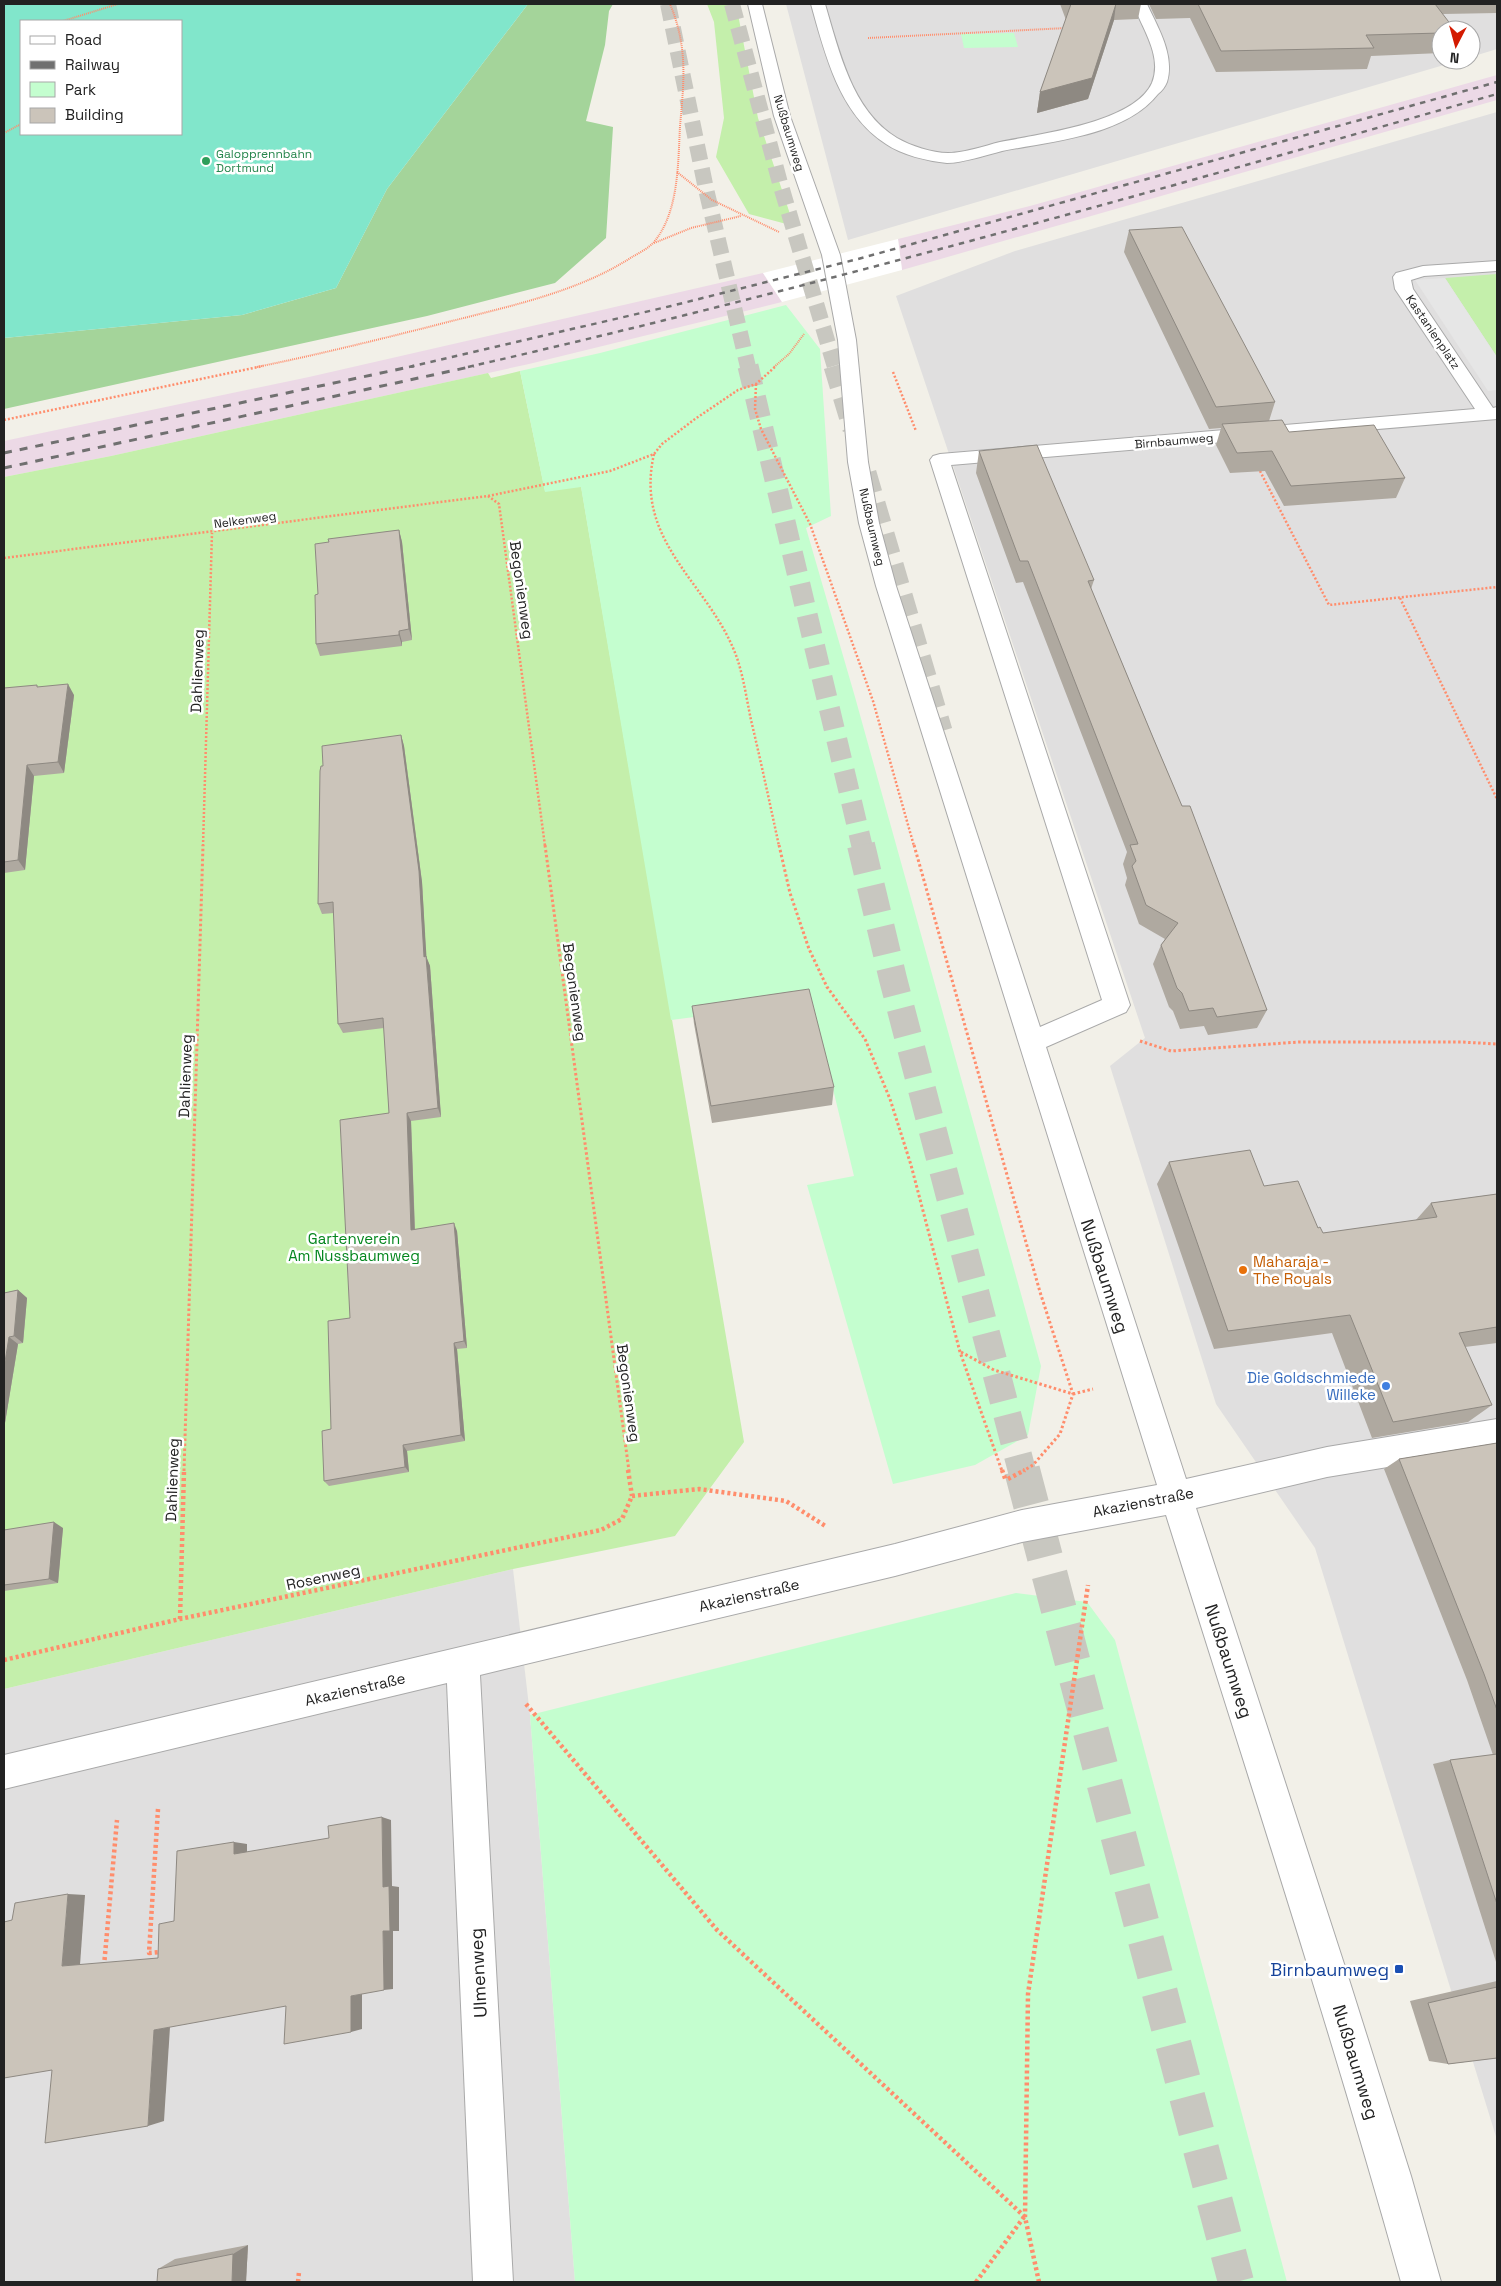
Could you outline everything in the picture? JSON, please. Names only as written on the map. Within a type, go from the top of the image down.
[{"type":"street","name":"Nußbaumweg","points":[[755,4],[782,116],[832,255],[848,340],[858,462],[874,541],[886,586],[1175,1497],[1208,1592],[1391,2176],[1421,2282]]},
{"type":"street","points":[[818,4],[829,40],[853,100],[874,130],[888,141],[911,152],[925,156],[961,157],[1097,127],[1126,114],[1146,100],[1159,84],[1163,65],[1159,47],[1140,4]]},
{"type":"street","name":"Kastanienplatz","points":[[1493,414],[1404,289],[1402,277],[1423,271],[1497,266]]},
{"type":"street","name":"Birnbaumweg","points":[[940,460],[1493,414]]},
{"type":"street","points":[[940,460],[1117,1005],[1031,1042]]},
{"type":"street","name":"Akazienstraße","points":[[4,1772],[895,1560],[1022,1526],[1175,1497],[1327,1462],[1497,1434]]},
{"type":"street","name":"Ulmenweg","points":[[462,1663],[493,2282]]},
{"type":"path","points":[[66,20],[118,4]]},
{"type":"path","points":[[653,244],[664,228],[672,202],[685,64],[678,23],[670,4]]},
{"type":"path","points":[[829,40],[1074,28]]},
{"type":"path","points":[[4,134],[20,125]]},
{"type":"path","points":[[676,172],[712,200],[780,233]]},
{"type":"path","points":[[4,420],[321,354],[491,312],[555,292],[609,272],[653,244],[691,228],[742,216]]},
{"type":"path","points":[[804,333],[789,354],[756,384],[738,390],[662,444],[654,454],[649,479],[650,501],[657,522],[672,554],[724,628],[738,661],[790,893],[809,949],[820,972],[828,987],[865,1039],[890,1098],[911,1165],[960,1352],[1008,1486]]},
{"type":"path","points":[[893,372],[917,432],[924,444],[940,460]]},
{"type":"path","points":[[756,384],[755,409],[760,429],[810,524],[873,701],[1035,1273],[1073,1394],[1060,1434],[1033,1465],[1006,1480]]},
{"type":"path","points":[[1241,436],[1329,605],[1497,587]]},
{"type":"path","name":"Nelkenweg","points":[[4,558],[212,533],[488,496],[610,471],[654,454]]},
{"type":"path","name":"Begonienweg","points":[[488,496],[499,504],[632,1496]]},
{"type":"path","name":"Dahlienweg","points":[[180,1619],[212,533]]},
{"type":"path","points":[[1400,598],[1497,799]]},
{"type":"path","points":[[1139,1041],[1171,1051],[1299,1042],[1461,1042],[1497,1044]]},
{"type":"path","points":[[960,1352],[994,1370],[1073,1394],[1096,1388]]},
{"type":"path","points":[[632,1496],[699,1488],[786,1501],[834,1531]]},
{"type":"path","name":"Rosenweg","points":[[4,1660],[180,1619],[601,1530],[622,1518],[632,1496]]},
{"type":"path","points":[[1039,2282],[1025,2217],[1028,1994],[1088,1586]]},
{"type":"path","points":[[526,1704],[717,1930],[1025,2217]]},
{"type":"path","points":[[158,1809],[149,1953],[165,1951]]},
{"type":"path","points":[[103,1977],[117,1820]]},
{"type":"path","points":[[976,2282],[1025,2217]]},
{"type":"path","points":[[298,2282],[299,2272]]},
{"type":"shaded area","points":[[786,4],[1497,4],[1497,49],[1481,54],[1481,20],[1431,20],[1431,69],[848,240]]},
{"type":"shaded area","points":[[1497,75],[1497,100],[902,270],[898,239],[1030,206]]},
{"type":"shaded area","points":[[1497,112],[1497,2140],[1315,1548],[1216,1404],[1110,1066],[1145,1038],[896,296],[1015,251]]},
{"type":"shaded area","points":[[763,273],[782,302],[529,364],[111,456],[4,477],[4,441],[309,377]]},
{"type":"shaded area","points":[[1445,278],[1497,357],[1497,390],[1488,391],[1415,280]]},
{"type":"shaded area","points":[[513,1569],[530,1715],[575,2282],[4,2282],[4,1689]]},
{"type":"green space","name":"Galopprennbahn Dortmund","points":[[4,4],[528,4],[387,189],[336,288],[242,315],[4,338]]},
{"type":"green space","points":[[528,4],[613,4],[609,11],[605,45],[586,121],[613,127],[606,238],[555,283],[427,316],[4,409],[4,338],[242,315],[336,288],[387,189]]},
{"type":"green space","points":[[707,4],[736,4],[758,118],[794,226],[749,214],[716,157],[724,118],[714,22]]},
{"type":"green space","points":[[1014,33],[1018,47],[964,48],[961,34]]},
{"type":"green space","points":[[1497,274],[1497,357],[1445,278]]},
{"type":"green space","points":[[786,305],[820,349],[831,516],[806,528],[855,697],[1041,1366],[1028,1435],[975,1465],[893,1484],[807,1185],[854,1176],[812,1002],[671,1020],[581,487],[545,492],[520,371],[600,353]]},
{"type":"green space","name":"Gartenverein Am Nussbaumweg","points":[[520,371],[545,491],[581,486],[744,1442],[675,1536],[513,1569],[4,1689],[4,477],[111,456],[488,373],[491,378]]},
{"type":"green space","points":[[1016,1593],[1087,1602],[1115,1640],[1287,2282],[575,2282],[530,1715]]},
{"type":"pier","points":[[898,239],[902,270],[782,302],[763,273]]},
{"type":"building","points":[[1071,4],[1116,4],[1092,78],[1040,92]]},
{"type":"building","points":[[1198,4],[1435,4],[1447,20],[1431,20],[1431,33],[1366,35],[1374,48],[1221,51]]},
{"type":"building","points":[[1182,227],[1275,402],[1216,407],[1129,230]]},
{"type":"building","points":[[1282,420],[1289,432],[1374,425],[1405,478],[1291,486],[1272,451],[1237,453],[1222,424]]},
{"type":"building","points":[[1037,445],[1094,580],[1088,581],[1154,740],[1182,806],[1190,806],[1267,1010],[1217,1017],[1213,1008],[1189,1011],[1182,993],[1177,988],[1161,945],[1178,923],[1146,905],[1132,866],[1136,861],[1130,845],[1138,844],[1028,561],[1020,561],[979,451]]},
{"type":"building","points":[[399,530],[409,629],[399,631],[399,635],[316,644],[315,595],[318,594],[315,544],[329,542],[328,539]]},
{"type":"building","points":[[68,684],[58,762],[27,765],[18,860],[4,862],[4,688]]},
{"type":"building","points":[[401,735],[419,871],[424,957],[426,956],[438,1108],[407,1113],[411,1230],[454,1223],[464,1341],[454,1343],[461,1435],[403,1445],[405,1467],[324,1481],[322,1431],[331,1429],[328,1321],[350,1318],[340,1120],[389,1113],[383,1018],[338,1024],[333,902],[318,904],[320,771],[321,766],[323,766],[322,746]]},
{"type":"building","points":[[809,989],[834,1087],[711,1106],[692,1006]]},
{"type":"building","points":[[1250,1150],[1264,1186],[1298,1181],[1318,1228],[1320,1227],[1323,1233],[1437,1217],[1431,1203],[1497,1194],[1497,1327],[1459,1333],[1492,1405],[1393,1422],[1350,1315],[1228,1331],[1169,1162]]},
{"type":"building","points":[[18,1290],[14,1336],[9,1337],[4,1368],[4,1293]]},
{"type":"building","points":[[1497,1443],[1497,1710],[1399,1459]]},
{"type":"building","points":[[54,1522],[49,1579],[4,1585],[4,1530]]},
{"type":"building","points":[[1497,1754],[1497,1904],[1450,1760]]},
{"type":"building","points":[[382,1817],[383,1887],[389,1886],[390,1931],[383,1931],[384,1990],[351,1996],[351,2032],[284,2044],[286,2006],[154,2030],[148,2126],[45,2143],[52,2070],[4,2078],[4,1922],[12,1920],[15,1903],[68,1894],[62,1966],[158,1958],[159,1924],[174,1921],[177,1851],[234,1842],[234,1854],[329,1838],[328,1826]]},
{"type":"building","points":[[1497,1987],[1497,2058],[1448,2064],[1428,2003]]},
{"type":"building","points":[[233,2254],[232,2282],[157,2282],[158,2269]]},
{"type":"tunnel","points":[[668,4],[706,189],[748,367]]},
{"type":"tunnel","points":[[732,4],[780,183],[835,367]]},
{"type":"tunnel","points":[[748,366],[862,846]]},
{"type":"tunnel","points":[[834,366],[853,429]]},
{"type":"tunnel","points":[[866,473],[942,731]]},
{"type":"tunnel","points":[[861,845],[893,979],[1022,1471]]},
{"type":"tunnel","points":[[1022,1470],[1236,2282]]},
{"type":"railway","points":[[409,367],[671,306],[858,259],[1497,82]]},
{"type":"railway","points":[[468,367],[727,305],[984,237],[1497,94]]},
{"type":"railway","points":[[4,453],[414,366]]},
{"type":"railway","points":[[4,468],[474,366]]},
{"type":"place","name":"Galopprennbahn Dortmund","points":[[206,161]]},
{"type":"place","name":"Maharaja - The Royals","points":[[1243,1270]]},
{"type":"place","name":"Die Goldschmiede Willeke","points":[[1386,1386]]},
{"type":"place","name":"Birnbaumweg","points":[[1399,1969]]}]
